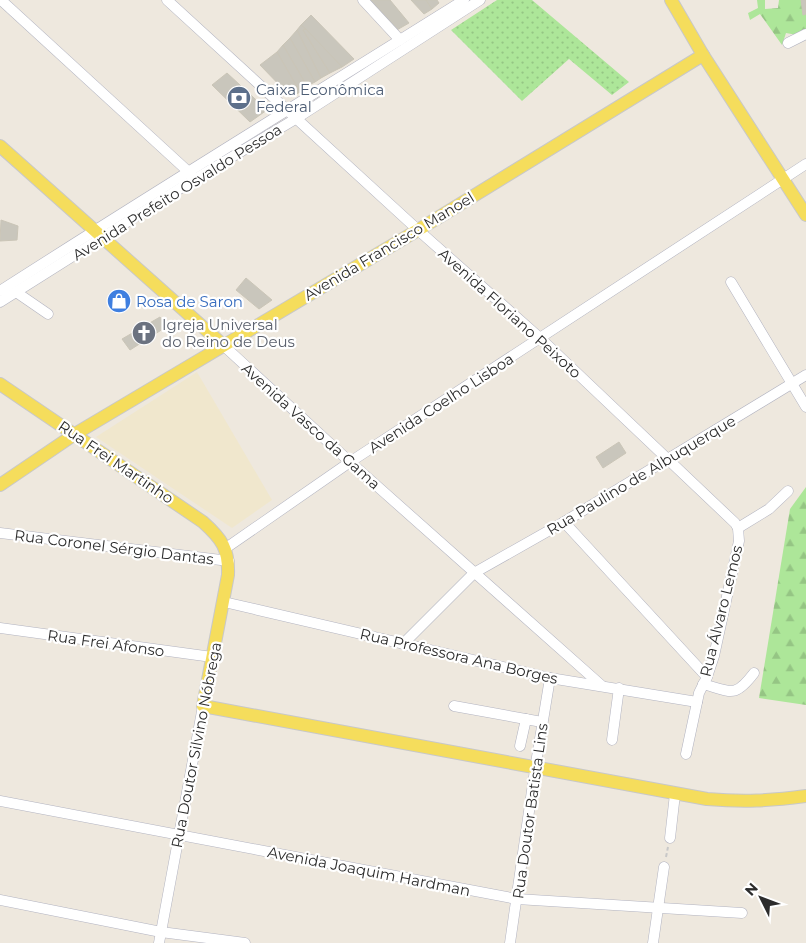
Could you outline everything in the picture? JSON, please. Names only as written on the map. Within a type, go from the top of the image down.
[{"type":"main road","points":[[672,0],[703,55],[806,215]]},
{"type":"main road","name":"Avenida Francisco Manoel","points":[[0,485],[75,434],[418,230],[703,55]]},
{"type":"main road","name":"Avenida Vasco da Gama","points":[[0,146],[222,345]]},
{"type":"main road","name":"Rua Frei Martinho","points":[[0,384],[203,522],[215,532],[226,548]]},
{"type":"main road","name":"Rua Doutor Silvino Nóbrega","points":[[202,706],[224,602],[229,561],[226,548]]},
{"type":"main road","points":[[202,706],[675,794],[743,802],[773,801],[806,796]]},
{"type":"street","name":"Avenida Floriano Peixoto","points":[[167,0],[418,230],[540,338],[730,516],[738,528]]},
{"type":"street","points":[[363,0],[400,40]]},
{"type":"street","name":"Avenida Prefeito Osvaldo Pessoa","points":[[0,302],[189,171],[464,0]]},
{"type":"street","points":[[1,1],[189,171],[195,180]]},
{"type":"street","name":"Avenida Prefeito Osvaldo Pessoa","points":[[0,291],[195,180],[297,118],[477,1]]},
{"type":"street","points":[[788,43],[806,34]]},
{"type":"street","points":[[320,90],[326,99]]},
{"type":"street","name":"Avenida Coelho Lisboa","points":[[226,548],[350,462],[806,164]]},
{"type":"street","points":[[731,282],[806,407]]},
{"type":"street","points":[[16,292],[48,314]]},
{"type":"street","name":"Avenida Vasco da Gama","points":[[222,345],[350,462],[601,685]]},
{"type":"street","name":"Rua Paulino de Albuquerque","points":[[404,644],[474,573],[564,522],[806,375]]},
{"type":"street","name":"Rua Álvaro Lemos","points":[[686,754],[697,702],[714,656],[739,541],[738,528],[769,510],[788,491]]},
{"type":"street","points":[[564,522],[705,680],[735,692],[743,688],[754,673]]},
{"type":"street","name":"Rua Coronel Sérgio Dantas","points":[[0,533],[229,561]]},
{"type":"street","name":"Rua Professora Ana Borges","points":[[224,602],[550,678],[697,702]]},
{"type":"street","name":"Rua Frei Afonso","points":[[0,628],[212,658]]},
{"type":"street","name":"Rua Doutor Batista Lins","points":[[510,943],[550,678]]},
{"type":"street","points":[[612,740],[619,688]]},
{"type":"street","name":"Rua Doutor Silvino Nóbrega","points":[[158,943],[202,706]]},
{"type":"street","points":[[454,706],[542,722]]},
{"type":"street","points":[[520,746],[526,720]]},
{"type":"street","points":[[670,838],[675,794]]},
{"type":"street","name":"Avenida Joaquim Hardman","points":[[0,801],[517,899],[742,913]]},
{"type":"street","points":[[653,943],[664,867]]},
{"type":"street","points":[[0,900],[161,932],[245,943]]},
{"type":"path","points":[[664,867],[670,838]]},
{"type":"shaded area","points":[[197,372],[272,500],[232,528],[96,437]]},
{"type":"green space","points":[[497,0],[532,0],[629,82],[612,95],[569,59],[522,101],[451,30]]},
{"type":"green space","points":[[757,0],[765,0],[765,9],[778,8],[779,0],[806,0],[806,31],[797,35],[786,33],[782,45],[760,14],[750,20],[748,13],[758,8]]},
{"type":"green space","points":[[806,487],[806,705],[759,698],[790,509]]},
{"type":"building","points":[[369,0],[390,0],[409,23],[395,31]]},
{"type":"building","points":[[411,0],[426,0],[432,9],[424,14]]},
{"type":"building","points":[[426,0],[437,0],[439,3],[432,9]]},
{"type":"building","points":[[801,0],[806,0],[806,14],[803,15]]},
{"type":"building","points":[[311,15],[354,59],[342,67],[301,25]]},
{"type":"building","points":[[301,25],[306,29],[303,30],[330,73],[321,78],[297,30]]},
{"type":"building","points":[[306,29],[342,67],[330,73],[303,30]]},
{"type":"building","points":[[297,30],[321,78],[315,82],[290,38]]},
{"type":"building","points":[[290,38],[315,82],[307,86],[283,45]]},
{"type":"building","points":[[283,45],[307,86],[300,92],[277,52]]},
{"type":"building","points":[[277,52],[300,92],[291,97],[260,65]]},
{"type":"building","name":"Caixa Econômica Federal","points":[[227,73],[267,110],[250,122],[212,85]]},
{"type":"building","points":[[1,220],[18,226],[17,240],[0,241]]},
{"type":"building","points":[[246,278],[272,300],[259,309],[236,290]]},
{"type":"building","name":"Igreja Universal do Reino de Deus","points":[[160,317],[166,327],[130,350],[122,339]]},
{"type":"building","points":[[619,442],[626,453],[603,468],[596,457]]},
{"type":"place","name":"Caixa Econômica Federal","points":[[239,98]]},
{"type":"place","name":"Rosa de Saron","points":[[119,301]]},
{"type":"place","name":"Igreja Universal do Reino de Deus","points":[[144,333]]}]
